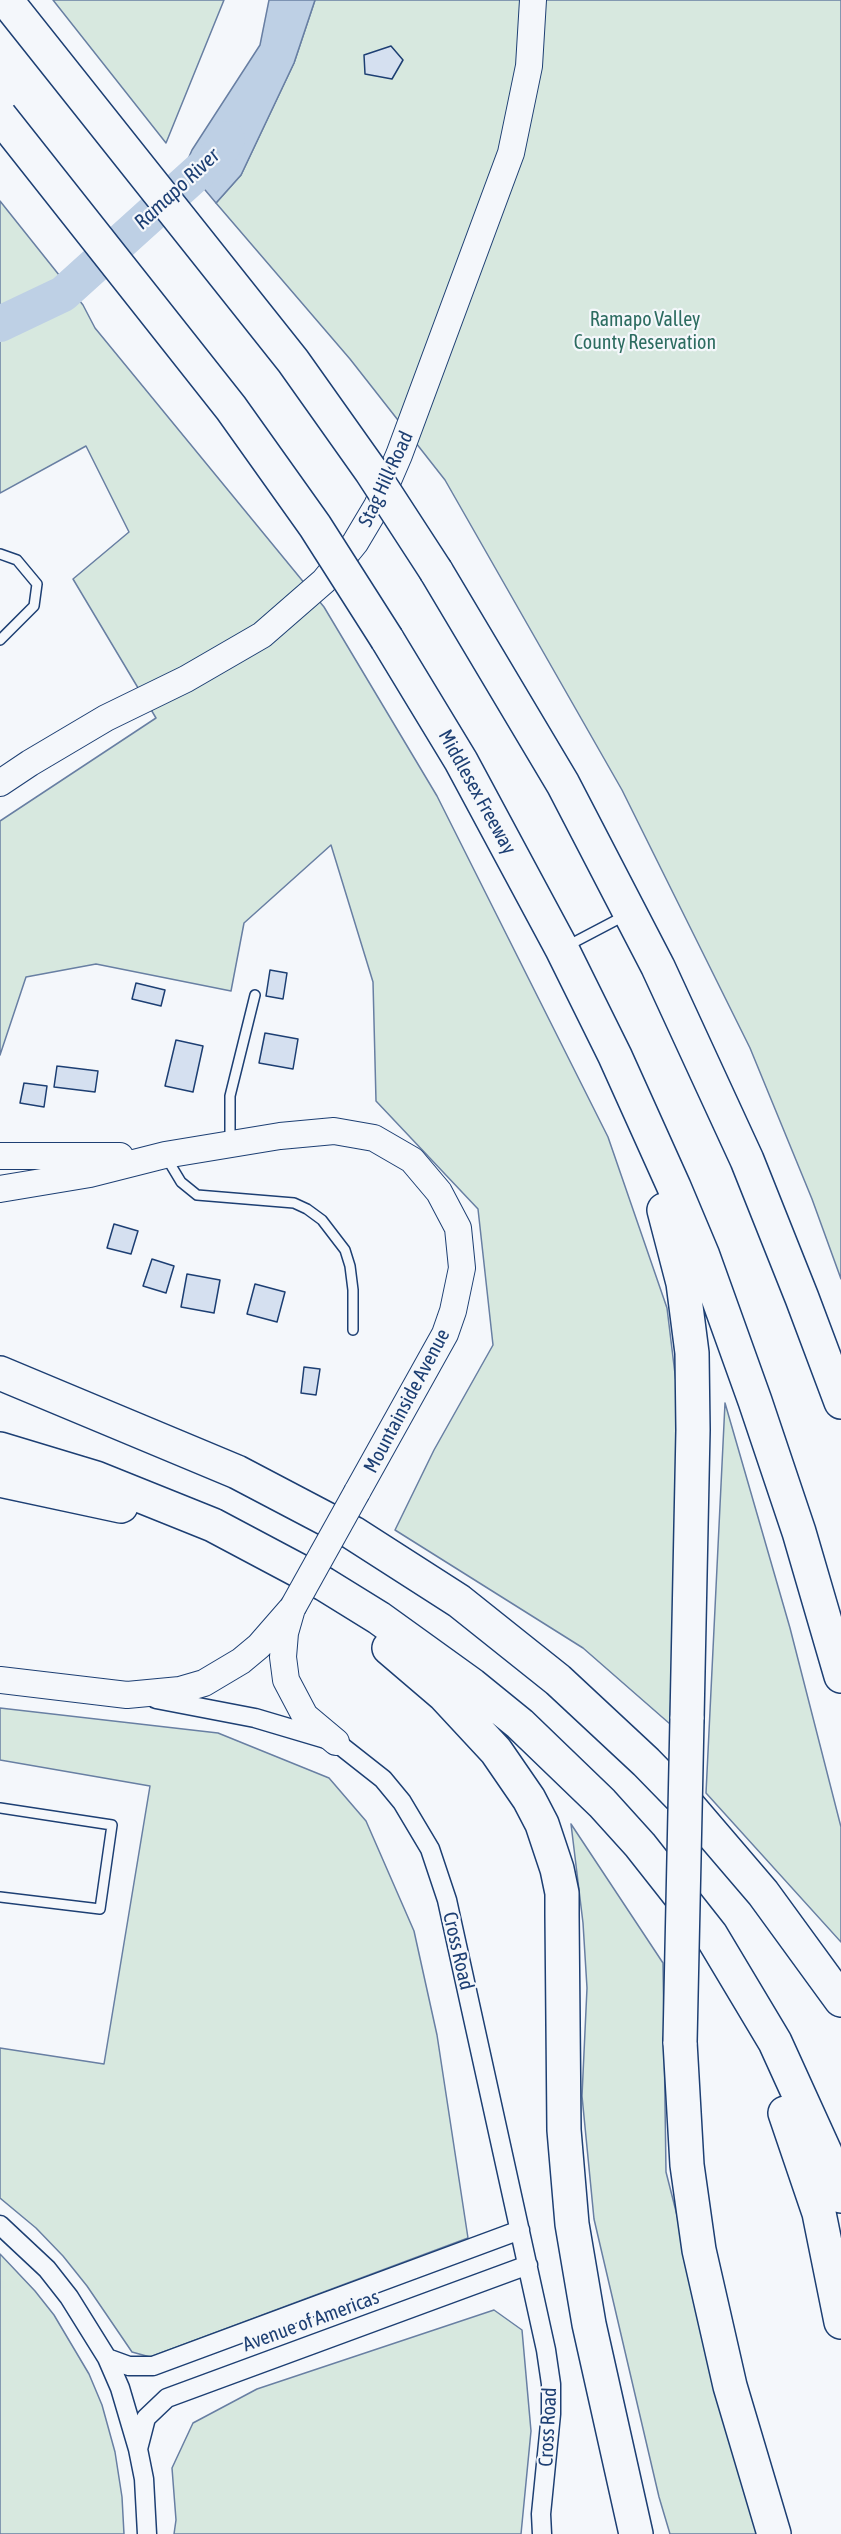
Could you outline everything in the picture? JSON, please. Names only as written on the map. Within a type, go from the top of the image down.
[{"type":"highway","points":[[6,0],[293,361],[365,462],[436,571],[562,784],[631,913],[686,1025],[747,1160],[841,1402]]},
{"type":"highway","name":"Middlesex Freeway","points":[[0,116],[231,408],[315,526],[387,639],[466,771],[562,948]]},
{"type":"highway","points":[[562,948],[646,1124],[703,1256],[778,1467],[841,1676]]},
{"type":"highway","points":[[562,948],[663,1209],[675,1246],[688,1317],[693,1430],[680,2042],[687,2165],[699,2250],[730,2386],[774,2534]]},
{"type":"highway","points":[[0,1373],[115,1423],[237,1472],[294,1501],[411,1569],[509,1640],[600,1718],[686,1803],[763,1893],[841,2000]]},
{"type":"highway","points":[[0,1390],[115,1423]]},
{"type":"highway","points":[[0,1449],[96,1478],[213,1525],[324,1584],[379,1617],[520,1724],[602,1803],[675,1888],[711,1935],[744,1986],[775,2042],[800,2095],[841,2196]]},
{"type":"highway","points":[[0,1480],[213,1525]]},
{"type":"highway","points":[[269,1555],[405,1661],[473,1725],[514,1774],[529,1799],[550,1846],[562,1893],[564,2130],[572,2224],[590,2325],[636,2534]]},
{"type":"highway","points":[[602,1803],[698,1944],[757,2048],[781,2102],[806,2169],[829,2257],[841,2322]]},
{"type":"street","name":"Stag Hill Road","points":[[0,783],[106,718],[186,679],[262,635],[324,580],[355,543],[377,506],[399,455],[450,324],[511,153],[529,66],[533,0]]},
{"type":"street","name":"Mountainside Avenue","points":[[0,1189],[90,1174],[165,1155],[334,1131],[374,1138],[412,1160],[439,1191],[458,1228],[462,1268],[453,1311],[445,1334],[293,1607],[259,1646],[224,1673],[204,1683],[180,1690],[128,1695]]},
{"type":"street","name":"Mountainside Avenue","points":[[0,1156],[165,1155]]},
{"type":"street","name":"Mountainside Avenue","points":[[293,1607],[285,1633],[283,1657],[286,1680],[305,1716],[336,1742]]},
{"type":"street","name":"Cross Road","points":[[0,1680],[128,1695],[213,1709],[336,1742],[383,1779],[417,1824],[440,1875],[528,2265],[551,2384],[549,2447],[541,2514],[542,2534]]},
{"type":"street","points":[[0,2225],[47,2269],[69,2297],[106,2358],[120,2388],[138,2450],[144,2479],[147,2534]]},
{"type":"street","name":"Avenue of Americas","points":[[106,2358],[129,2366],[153,2366],[520,2230]]},
{"type":"street","name":"Avenue of Americas","points":[[138,2450],[146,2418],[167,2398],[528,2265]]},
{"type":"lane","points":[[0,554],[17,560],[37,584],[34,606],[0,640]]},
{"type":"lane","points":[[562,948],[631,913]]},
{"type":"lane","points":[[230,1144],[230,1096],[255,995]]},
{"type":"lane","points":[[165,1155],[180,1182],[197,1195],[294,1203],[322,1220],[345,1250],[351,1266],[353,1330]]},
{"type":"lane","points":[[0,1808],[112,1825],[100,1909],[0,1897]]},
{"type":"green space","points":[[53,0],[224,0],[166,143]]},
{"type":"green space","name":"Ramapo Valley County Reservation","points":[[315,0],[841,0],[841,1279],[812,1199],[750,1048],[622,790],[445,480],[350,359],[216,203],[241,175],[294,63]]},
{"type":"green space","points":[[0,201],[83,305],[95,328],[324,607],[437,796],[608,1137],[667,1308],[680,1415],[670,1724],[583,1648],[395,1530],[434,1450],[493,1345],[478,1209],[376,1101],[373,982],[331,845],[244,923],[231,991],[96,964],[26,977],[0,1055],[0,821],[156,718],[73,579],[129,532],[86,446],[0,493]]},
{"type":"green space","points":[[725,1403],[790,1628],[841,1827],[841,1942],[706,1793]]},
{"type":"green space","points":[[0,1708],[218,1733],[329,1778],[366,1821],[414,1931],[437,2035],[468,2238],[150,2357],[132,2352],[87,2286],[63,2256],[36,2228],[0,2198],[0,2048],[104,2064],[150,1786],[0,1760]]},
{"type":"green space","points":[[571,1824],[663,1963],[666,2172],[758,2534],[670,2534],[659,2497],[594,2219],[582,2096],[587,1988],[583,1923]]},
{"type":"green space","points":[[0,2254],[54,2315],[89,2374],[102,2405],[115,2452],[122,2497],[124,2534],[0,2534]]},
{"type":"green space","points":[[494,2310],[522,2330],[531,2431],[521,2534],[174,2534],[176,2520],[172,2468],[193,2423],[257,2389]]},
{"type":"water","points":[[269,0],[315,0],[294,63],[241,175],[216,203],[185,166],[192,150],[260,45]]},
{"type":"building","points":[[391,46],[403,60],[392,79],[365,74],[364,55]]},
{"type":"building","points":[[270,970],[287,973],[283,999],[266,996]]},
{"type":"building","points":[[136,983],[165,990],[161,1006],[132,999]]},
{"type":"building","points":[[265,1033],[298,1039],[293,1069],[259,1063]]},
{"type":"building","points":[[176,1040],[203,1046],[193,1092],[165,1086]]},
{"type":"building","points":[[57,1066],[98,1071],[95,1092],[54,1087]]},
{"type":"building","points":[[24,1083],[47,1086],[44,1107],[20,1103]]},
{"type":"building","points":[[114,1224],[138,1231],[131,1254],[107,1248]]},
{"type":"building","points":[[152,1259],[174,1266],[166,1293],[143,1286]]},
{"type":"building","points":[[187,1274],[220,1280],[214,1313],[181,1307]]},
{"type":"building","points":[[255,1284],[285,1292],[277,1322],[247,1314]]},
{"type":"building","points":[[304,1367],[320,1369],[316,1395],[301,1393]]},
{"type":"waterway","name":"Ramapo River","points":[[0,324],[63,294],[219,153],[227,139]]}]
